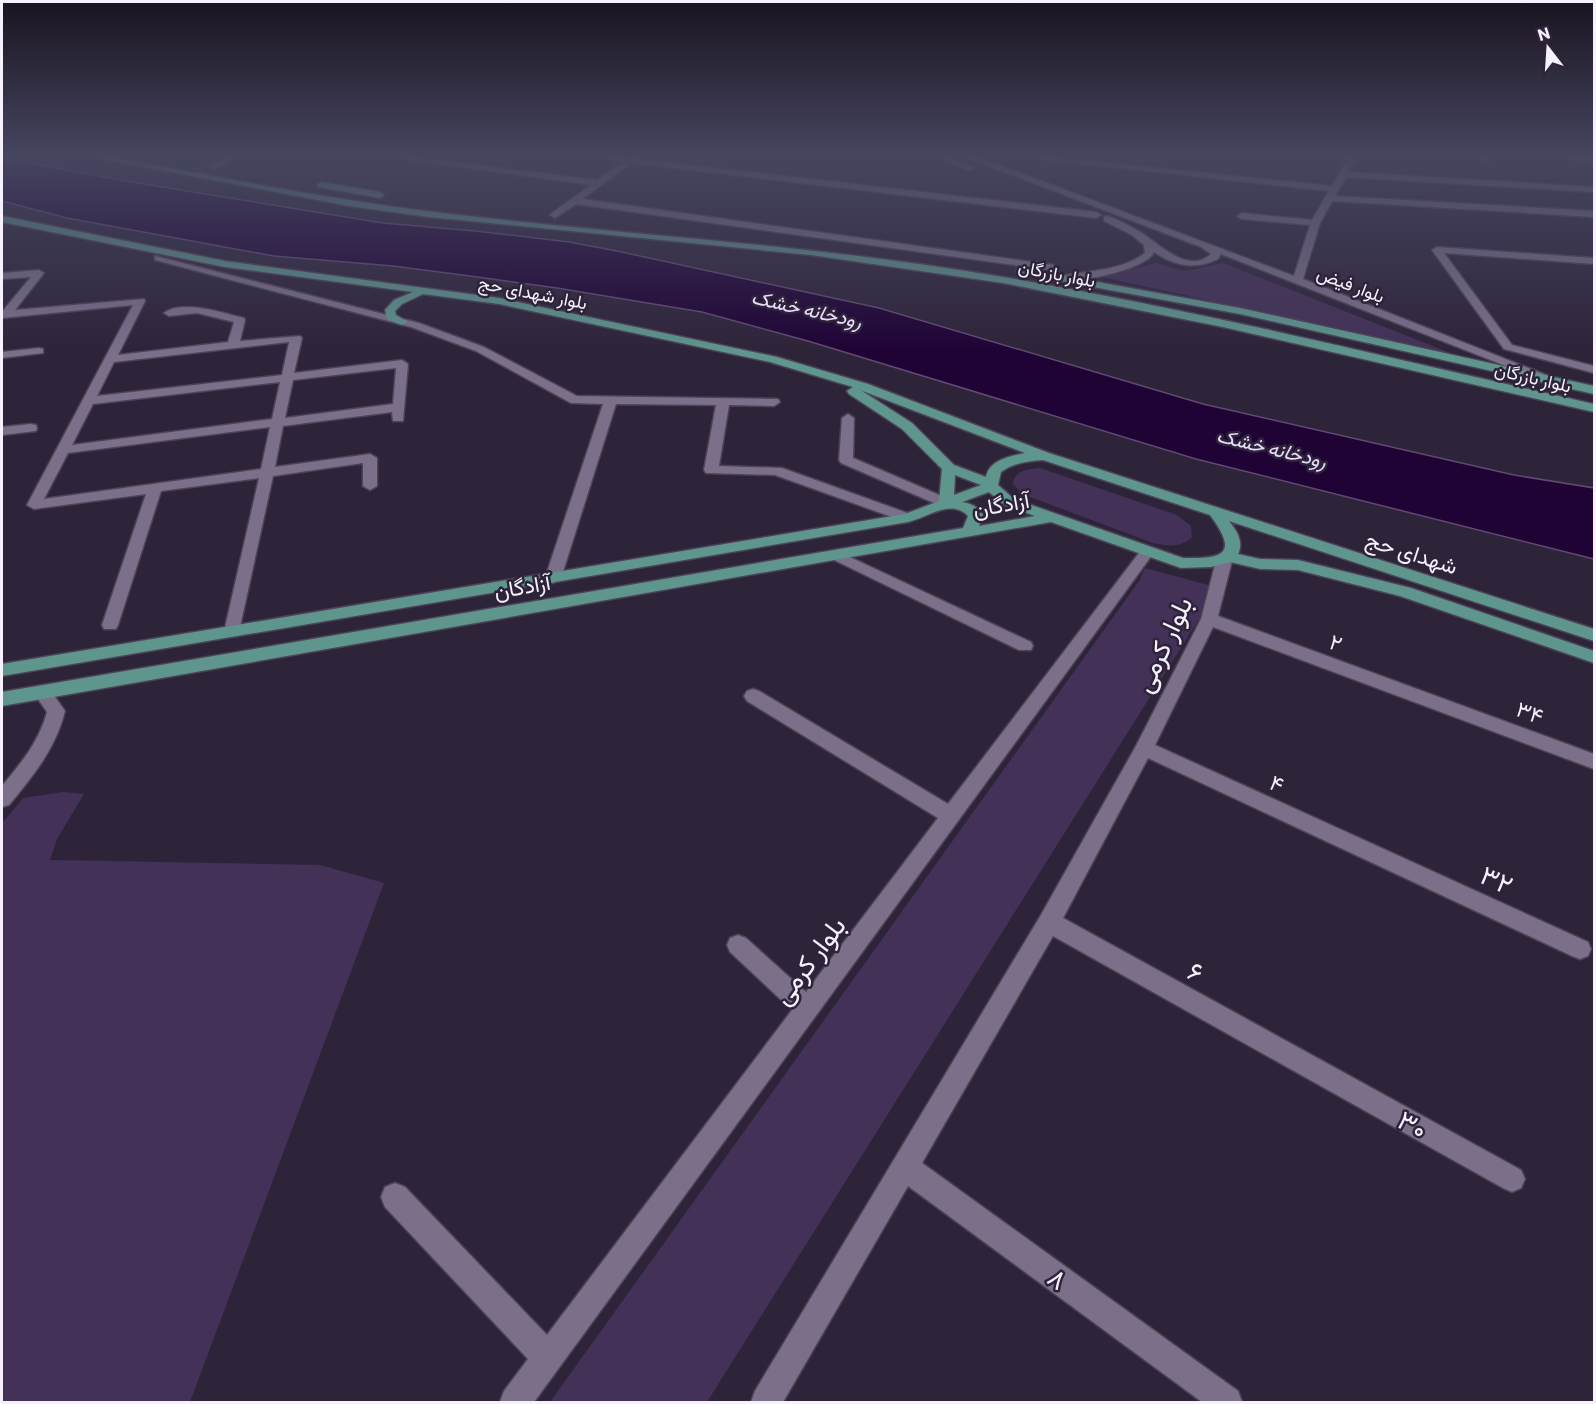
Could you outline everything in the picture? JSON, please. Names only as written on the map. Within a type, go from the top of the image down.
[{"type":"main road","name":"بلوار شهدای حج","points":[[5,220],[225,264],[499,301],[773,359],[864,387],[1044,456],[1215,512]]},
{"type":"main road","name":"بلوار بازرگان","points":[[489,220],[634,233],[899,264],[1003,279],[1125,303],[1594,408]]},
{"type":"main road","name":"بلوار شهدای حج","points":[[2,226],[253,275],[481,303],[768,365],[857,393],[907,426],[949,468]]},
{"type":"main road","name":"بلوار بازرگان","points":[[687,228],[909,254],[1066,278],[1240,311],[1594,390]]},
{"type":"main road","points":[[899,264],[909,254]]},
{"type":"main road","points":[[402,322],[391,317],[390,310],[398,302],[418,294]]},
{"type":"main road","points":[[991,485],[994,470],[1005,462],[1021,457],[1044,456]]},
{"type":"main road","points":[[949,468],[946,503],[969,508],[976,515],[969,532]]},
{"type":"main road","name":"شهدای حج","points":[[949,468],[991,485],[1009,502],[1181,563],[1206,565],[1227,559],[1260,564],[1298,565],[1405,592],[1594,657]]},
{"type":"main road","name":"آزادگان","points":[[2,670],[908,518],[991,485]]},
{"type":"main road","points":[[1215,512],[1229,528],[1232,537],[1234,545],[1227,559]]},
{"type":"main road","name":"شهدای حج","points":[[1215,512],[1594,634]]},
{"type":"main road","name":"آزادگان","points":[[2,699],[1049,518]]},
{"type":"street","points":[[708,220],[1050,267]]},
{"type":"street","points":[[1107,220],[1138,233],[1168,258],[1190,262],[1210,260],[1215,257],[1216,253],[1204,245]]},
{"type":"street","name":"بلوار فیض","points":[[1136,220],[1560,383]]},
{"type":"street","points":[[1279,220],[1315,223]]},
{"type":"street","points":[[1297,281],[1317,220]]},
{"type":"street","points":[[1066,278],[1135,265],[1146,258],[1150,250],[1148,242]]},
{"type":"street","points":[[1594,261],[1437,250],[1508,347],[1594,370]]},
{"type":"street","points":[[158,258],[402,322],[480,348],[575,400],[774,402]]},
{"type":"street","points":[[2,276],[39,273],[4,315]]},
{"type":"street","points":[[4,315],[140,301],[34,505],[370,458],[370,486]]},
{"type":"street","points":[[168,313],[197,310],[240,320],[233,345]]},
{"type":"street","points":[[110,359],[296,338],[232,632]]},
{"type":"street","points":[[2,355],[39,351]]},
{"type":"street","points":[[63,450],[278,422],[399,412],[402,364],[88,401]]},
{"type":"street","points":[[552,578],[611,400]]},
{"type":"street","points":[[723,402],[711,470],[777,471],[908,518]]},
{"type":"street","points":[[848,418],[846,460],[946,503]]},
{"type":"street","points":[[2,432],[31,428]]},
{"type":"street","points":[[110,625],[155,488]]},
{"type":"street","name":"بلوار کرمی","points":[[515,1402],[1146,552]]},
{"type":"street","points":[[836,555],[1025,646]]},
{"type":"street","name":"بلوار کرمی","points":[[766,1402],[1049,922],[1144,748],[1209,619],[1227,559]]},
{"type":"street","name":"۲","points":[[1209,619],[1448,708]]},
{"type":"street","points":[[2,799],[33,762],[53,726],[56,711],[42,692]]},
{"type":"street","points":[[753,696],[951,816]]},
{"type":"street","name":"۳۴","points":[[1448,708],[1594,762]]},
{"type":"street","name":"۴","points":[[1144,748],[1390,861]]},
{"type":"street","name":"۳۲","points":[[1390,861],[1580,949]]},
{"type":"street","name":"۶","points":[[1049,922],[1315,1069]]},
{"type":"street","points":[[738,945],[808,1009]]},
{"type":"street","name":"۳۰","points":[[1315,1069],[1512,1179]]},
{"type":"street","name":"۸","points":[[905,1167],[1219,1396]]},
{"type":"street","points":[[395,1197],[548,1358]]},
{"type":"shaded area","points":[[1156,263],[1185,271],[1223,263],[1453,354],[1102,277]]},
{"type":"shaded area","points":[[1040,468],[1177,515],[1191,526],[1192,537],[1179,545],[1153,543],[1022,494],[1013,484],[1016,476],[1026,470]]},
{"type":"shaded area","points":[[1145,568],[1212,586],[1204,611],[707,1402],[550,1402],[1139,581]]},
{"type":"shaded area","points":[[63,792],[84,794],[57,839],[50,860],[320,865],[384,883],[190,1402],[2,1402],[2,823],[23,798]]},
{"type":"water","name":"رودخانه خشک","points":[[75,220],[362,220],[475,231],[569,242],[617,251],[879,308],[1203,404],[1514,475],[1594,488],[1594,559],[1196,459],[808,341],[702,312],[470,276],[393,266],[274,256]]}]
